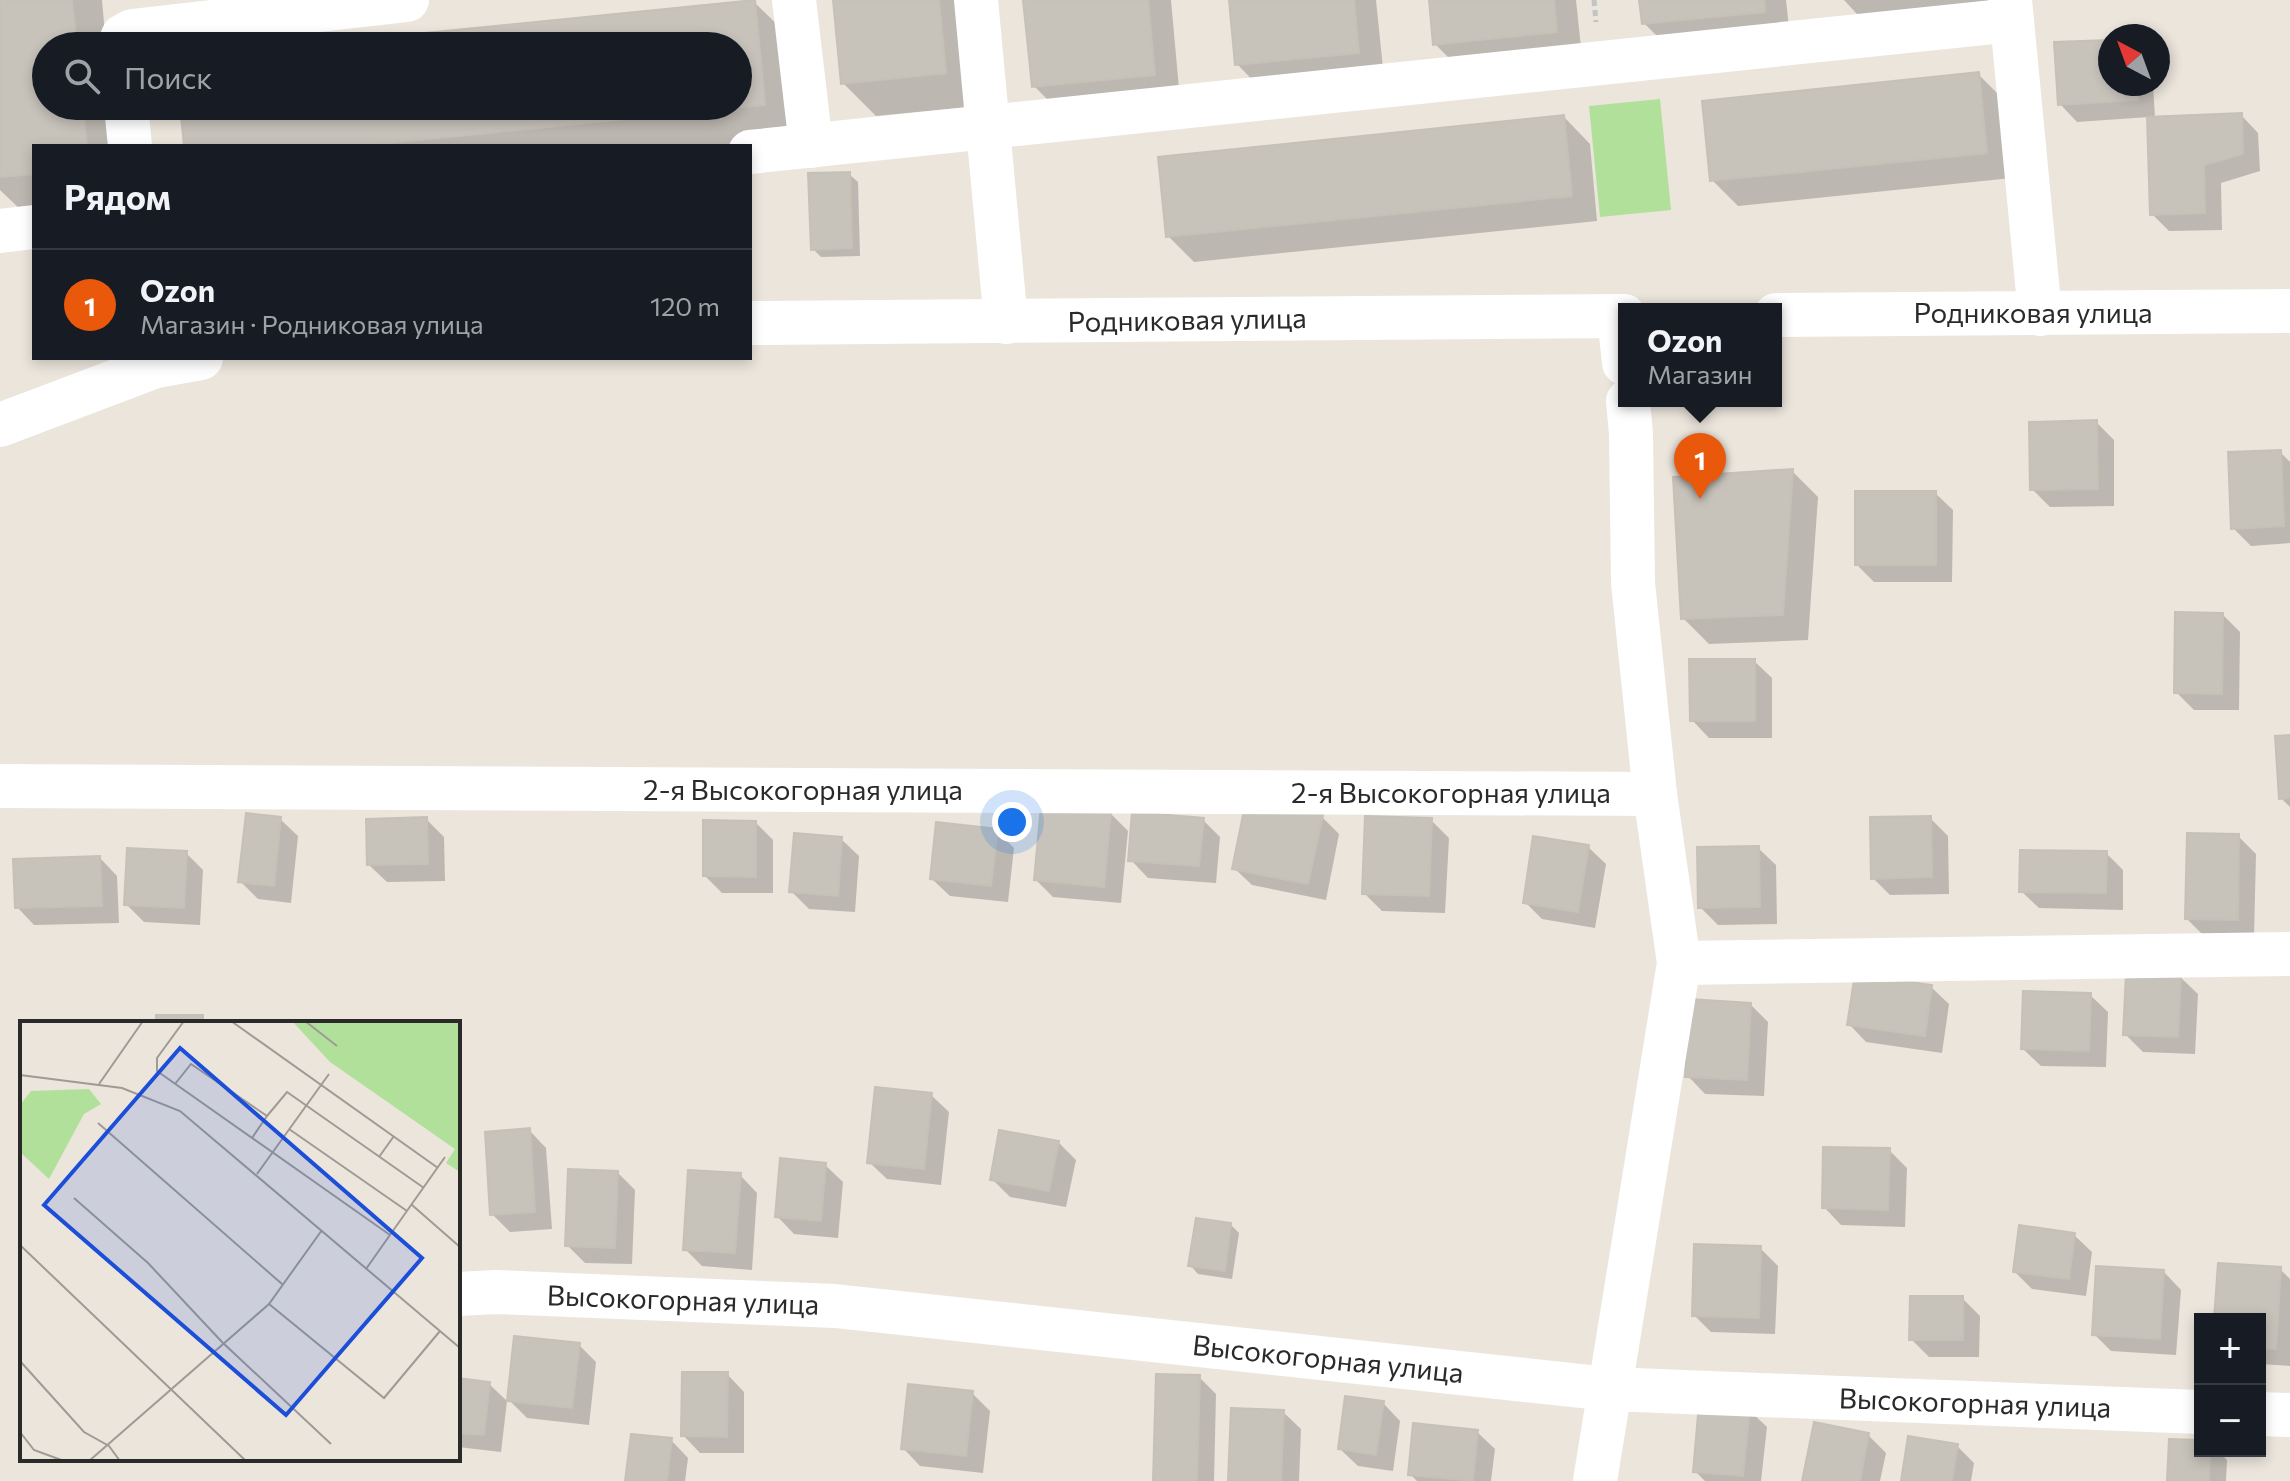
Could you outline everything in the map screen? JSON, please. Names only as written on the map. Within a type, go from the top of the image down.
[{"type":"street","points":[[130,32],[407,0]]},
{"type":"street","points":[[794,0],[811,146]]},
{"type":"street","points":[[976,0],[1006,322]]},
{"type":"street","points":[[752,152],[2011,10],[2040,314]]},
{"type":"street","points":[[127,120],[130,144]]},
{"type":"street","points":[[0,231],[32,227]]},
{"type":"street","name":"Родниковая улица","points":[[1782,315],[2290,311]]},
{"type":"street","name":"Родниковая улица","points":[[752,323],[1618,316]]},
{"type":"street","points":[[0,425],[156,366],[190,360]]},
{"type":"street","points":[[1595,1481],[1679,963],[1655,794],[1633,583],[1629,407]]},
{"type":"street","name":"2-я Высокогорная улица","points":[[0,786],[1655,794]]},
{"type":"street","points":[[1679,963],[2290,954]]},
{"type":"street","name":"Высокогорная улица","points":[[460,1294],[496,1292],[835,1306],[1609,1389],[2194,1412]]},
{"type":"street","points":[[2266,1414],[2290,1415]]},
{"type":"green space","points":[[1660,99],[1671,210],[1600,217],[1589,106]]},
{"type":"building","points":[[0,0],[72,0],[75,32],[32,32],[32,120],[84,120],[87,144],[32,144],[32,174],[0,177]]},
{"type":"building","points":[[755,0],[765,105],[752,106],[752,32],[434,32]]},
{"type":"building","points":[[833,0],[939,0],[946,73],[841,84]]},
{"type":"building","points":[[1023,0],[1148,0],[1155,75],[1032,87]]},
{"type":"building","points":[[1229,0],[1354,0],[1359,53],[1235,65]]},
{"type":"building","points":[[1429,0],[1554,0],[1557,32],[1433,45]]},
{"type":"building","points":[[1639,0],[1764,0],[1765,12],[1642,24]]},
{"type":"building","points":[[2098,40],[2098,96],[2138,96],[2138,100],[2058,105],[2054,42]]},
{"type":"building","points":[[1979,72],[1987,153],[1710,181],[1702,101]]},
{"type":"building","points":[[2242,113],[2243,154],[2204,165],[2205,213],[2150,215],[2147,117]]},
{"type":"building","points":[[1564,115],[1572,196],[1166,237],[1158,157]]},
{"type":"building","points":[[181,120],[617,120],[380,144],[184,144]]},
{"type":"building","points":[[850,172],[852,248],[811,250],[808,173]]},
{"type":"building","points":[[2097,420],[2098,489],[2030,490],[2029,422]]},
{"type":"building","points":[[2281,450],[2284,526],[2231,529],[2228,452]]},
{"type":"building","points":[[1793,469],[1783,615],[1681,619],[1673,477]]},
{"type":"building","points":[[1855,491],[1936,491],[1936,565],[1855,565]]},
{"type":"building","points":[[2175,612],[2223,613],[2222,694],[2174,693]]},
{"type":"building","points":[[1689,659],[1755,659],[1755,721],[1690,721]]},
{"type":"building","points":[[2290,735],[2290,798],[2279,799],[2275,736]]},
{"type":"building","points":[[1246,800],[1323,815],[1308,884],[1232,869]]},
{"type":"building","points":[[1041,805],[1111,811],[1104,887],[1034,880]]},
{"type":"building","points":[[1132,812],[1204,818],[1199,866],[1128,861]]},
{"type":"building","points":[[246,813],[281,817],[274,886],[238,882]]},
{"type":"building","points":[[1365,816],[1432,818],[1429,896],[1362,894]]},
{"type":"building","points":[[1931,816],[1932,877],[1871,879],[1870,817]]},
{"type":"building","points":[[427,817],[428,864],[367,865],[366,819]]},
{"type":"building","points":[[703,820],[756,821],[756,877],[703,876]]},
{"type":"building","points":[[936,822],[998,829],[991,886],[930,879]]},
{"type":"building","points":[[794,833],[842,837],[838,896],[789,892]]},
{"type":"building","points":[[2187,833],[2239,834],[2238,920],[2185,919]]},
{"type":"building","points":[[1533,836],[1589,845],[1578,912],[1523,903]]},
{"type":"building","points":[[1759,846],[1760,907],[1698,908],[1697,847]]},
{"type":"building","points":[[127,848],[187,851],[184,908],[124,905]]},
{"type":"building","points":[[2020,850],[2107,851],[2106,893],[2019,892]]},
{"type":"building","points":[[100,856],[102,906],[15,908],[13,859]]},
{"type":"building","points":[[2126,973],[2181,975],[2178,1037],[2123,1035]]},
{"type":"building","points":[[1855,974],[1932,985],[1925,1036],[1847,1025]]},
{"type":"building","points":[[2023,991],[2091,993],[2089,1051],[2021,1049]]},
{"type":"building","points":[[1689,999],[1751,1003],[1747,1080],[1685,1077]]},
{"type":"building","points":[[156,1015],[203,1015],[203,1021],[156,1021]]},
{"type":"building","points":[[875,1087],[932,1093],[924,1169],[867,1163]]},
{"type":"building","points":[[530,1128],[535,1212],[490,1215],[485,1132]]},
{"type":"building","points":[[999,1130],[1059,1141],[1049,1191],[990,1180]]},
{"type":"building","points":[[1823,1147],[1890,1148],[1888,1210],[1822,1208]]},
{"type":"building","points":[[780,1158],[826,1163],[821,1221],[775,1217]]},
{"type":"building","points":[[568,1169],[618,1171],[615,1248],[565,1246]]},
{"type":"building","points":[[688,1170],[741,1173],[735,1253],[683,1250]]},
{"type":"building","points":[[1196,1218],[1231,1223],[1225,1271],[1188,1266]]},
{"type":"building","points":[[2019,1225],[2075,1233],[2069,1279],[2013,1272]]},
{"type":"building","points":[[1694,1244],[1761,1246],[1759,1318],[1692,1316]]},
{"type":"building","points":[[2218,1263],[2281,1267],[2276,1349],[2266,1348],[2266,1313],[2214,1313]]},
{"type":"building","points":[[2096,1266],[2164,1270],[2160,1339],[2092,1335]]},
{"type":"building","points":[[1910,1296],[1963,1296],[1963,1340],[1909,1340]]},
{"type":"building","points":[[514,1336],[580,1343],[572,1408],[507,1401]]},
{"type":"building","points":[[682,1372],[728,1372],[727,1437],[681,1436]]},
{"type":"building","points":[[1156,1374],[1200,1375],[1197,1481],[1153,1481]]},
{"type":"building","points":[[460,1378],[490,1382],[484,1435],[460,1433]]},
{"type":"building","points":[[908,1384],[973,1391],[966,1456],[901,1449]]},
{"type":"building","points":[[1345,1396],[1384,1401],[1376,1455],[1338,1449]]},
{"type":"building","points":[[1699,1403],[1750,1408],[1743,1476],[1693,1472]]},
{"type":"building","points":[[1231,1408],[1284,1410],[1281,1481],[1228,1481]]},
{"type":"building","points":[[1814,1422],[1869,1433],[1860,1481],[1802,1481]]},
{"type":"building","points":[[1413,1423],[1478,1430],[1473,1481],[1408,1475]]},
{"type":"building","points":[[631,1434],[672,1438],[667,1481],[625,1481]]},
{"type":"building","points":[[1908,1436],[1958,1444],[1952,1481],[1901,1481]]},
{"type":"building","points":[[2169,1439],[2194,1440],[2194,1457],[2210,1457],[2209,1481],[2167,1481]]},
{"type":"place","name":"Ozon","points":[[1700,499]]}]
